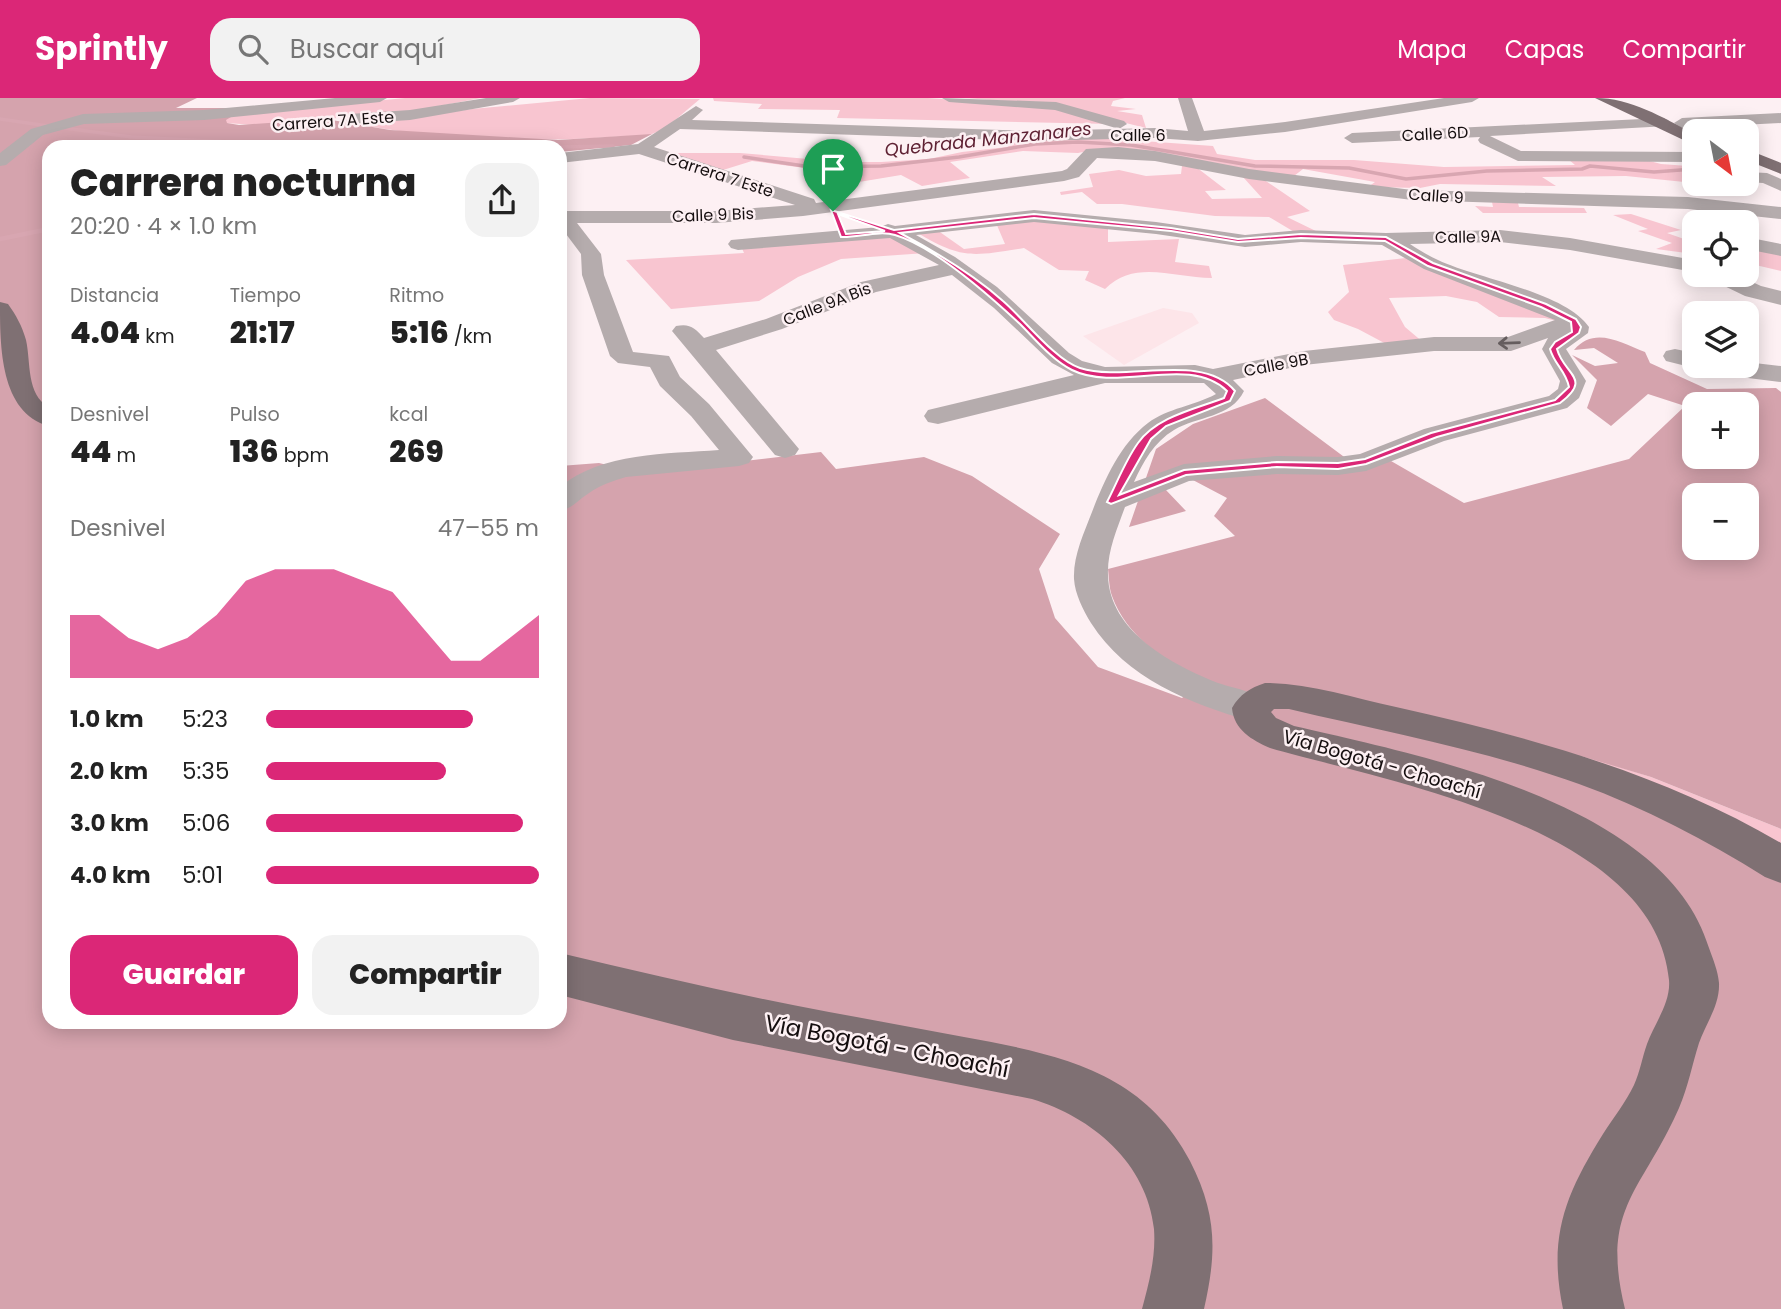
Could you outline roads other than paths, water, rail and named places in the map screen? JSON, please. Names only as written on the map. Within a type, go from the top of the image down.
[{"type":"main road","points":[[1625,100],[1682,122]]},
{"type":"main road","points":[[1625,100],[1682,133]]},
{"type":"main road","points":[[1759,160],[1781,169]]},
{"type":"main road","points":[[1759,163],[1781,179]]},
{"type":"main road","points":[[0,309],[8,320],[9,330],[3,370],[5,391],[19,408],[42,416]]},
{"type":"main road","name":"Vía Bogotá - Choachí","points":[[1594,1309],[1586,1269],[1591,1214],[1600,1191],[1654,1101],[1674,1041],[1690,1006],[1694,979],[1679,927],[1657,893],[1615,858],[1568,828],[1474,787],[1284,738],[1259,724],[1251,714],[1251,708],[1265,696],[1289,696],[1564,764],[1656,799],[1743,841],[1781,865]]},
{"type":"main road","name":"Vía Bogotá - Choachí","points":[[567,976],[733,1017],[1032,1073],[1080,1087],[1124,1116],[1142,1135],[1171,1182],[1184,1236],[1184,1264],[1172,1309]]},
{"type":"street","points":[[0,161],[37,132],[69,121],[107,117],[204,115],[380,98]]},
{"type":"street","name":"Carrera 7A Este","points":[[333,120],[410,115],[513,98]]},
{"type":"street","name":"Carrera 7 Este","points":[[646,149],[702,105],[703,98]]},
{"type":"street","points":[[949,98],[1066,108],[1155,133]]},
{"type":"street","points":[[1185,98],[1203,136],[1242,142],[1312,140]]},
{"type":"street","name":"Calle 6","points":[[676,124],[787,129],[938,125],[1049,136],[1155,133],[1203,136],[1274,122],[1470,100]]},
{"type":"street","points":[[1596,102],[1625,100]]},
{"type":"street","points":[[1741,102],[1781,117]]},
{"type":"street","points":[[1410,108],[1444,118],[1518,156],[1682,157]]},
{"type":"street","points":[[745,144],[762,128],[773,111]]},
{"type":"street","points":[[1507,114],[1629,157]]},
{"type":"street","points":[[204,115],[202,120],[208,125],[226,129]]},
{"type":"street","points":[[1741,119],[1781,117]]},
{"type":"street","points":[[1274,122],[1289,140]]},
{"type":"street","name":"Calle 6D","points":[[1339,139],[1663,123]]},
{"type":"street","points":[[938,125],[939,149],[989,147]]},
{"type":"street","points":[[787,129],[861,147]]},
{"type":"street","points":[[1429,135],[1465,151]]},
{"type":"street","points":[[1371,137],[1391,149]]},
{"type":"street","points":[[567,157],[646,149],[700,152]]},
{"type":"street","name":"Carrera 7 Este","points":[[646,149],[894,232],[955,268],[1015,314],[1067,364],[1087,373],[1105,375]]},
{"type":"street","name":"Calle 9 Bis","points":[[567,217],[716,217],[828,209],[1058,177],[1073,173],[1094,153]]},
{"type":"street","name":"Calle 9","points":[[1094,153],[1155,156],[1249,174],[1412,195],[1625,205]]},
{"type":"street","points":[[1618,183],[1655,211]]},
{"type":"street","points":[[1759,185],[1781,188]]},
{"type":"street","points":[[1442,218],[1462,225],[1586,214],[1625,205],[1655,211],[1781,213]]},
{"type":"street","points":[[828,209],[844,236]]},
{"type":"street","name":"Calle 9A","points":[[738,244],[894,232],[1034,216],[1171,229],[1238,240],[1301,236],[1386,239],[1462,225],[1682,264]]},
{"type":"street","points":[[567,224],[591,254],[593,275],[622,356],[627,359],[651,358],[660,361],[669,381],[700,410],[739,457],[625,468],[585,483],[567,497]]},
{"type":"street","points":[[1111,502],[1184,472],[1277,465],[1354,464],[1434,435],[1558,402],[1570,393],[1573,381],[1553,349],[1576,333],[1577,327],[1573,321],[1543,305],[1424,262],[1386,239]]},
{"type":"street","points":[[1759,246],[1781,250]]},
{"type":"street","name":"Calle 9A Bis","points":[[785,449],[691,338],[774,324],[869,287],[955,268]]},
{"type":"street","points":[[1746,287],[1781,298]]},
{"type":"street","name":"Calle 9B","points":[[939,416],[1105,375],[1195,373],[1213,377],[1304,358],[1434,344],[1511,344],[1573,321]]},
{"type":"street","points":[[1759,371],[1781,374]]},
{"type":"street","points":[[1213,377],[1231,391],[1227,400],[1172,420],[1141,444],[1111,502],[1096,548],[1091,573],[1092,586],[1105,617],[1128,645],[1164,674],[1251,708]]},
{"type":"waterway","name":"Quebrada Manzanares","points":[[0,119],[48,126]]},
{"type":"waterway","name":"Quebrada Manzanares","points":[[57,127],[131,137],[191,140]]},
{"type":"waterway","name":"Quebrada Manzanares","points":[[744,157],[811,167],[881,166],[959,157],[1035,144],[1078,142],[1131,145],[1255,166],[1349,168],[1406,179],[1487,171],[1582,169],[1590,166],[1654,172],[1682,170]]},
{"type":"waterway","name":"Quebrada Manzanares","points":[[567,147],[613,146]]},
{"type":"waterway","points":[[0,239],[42,230]]}]
